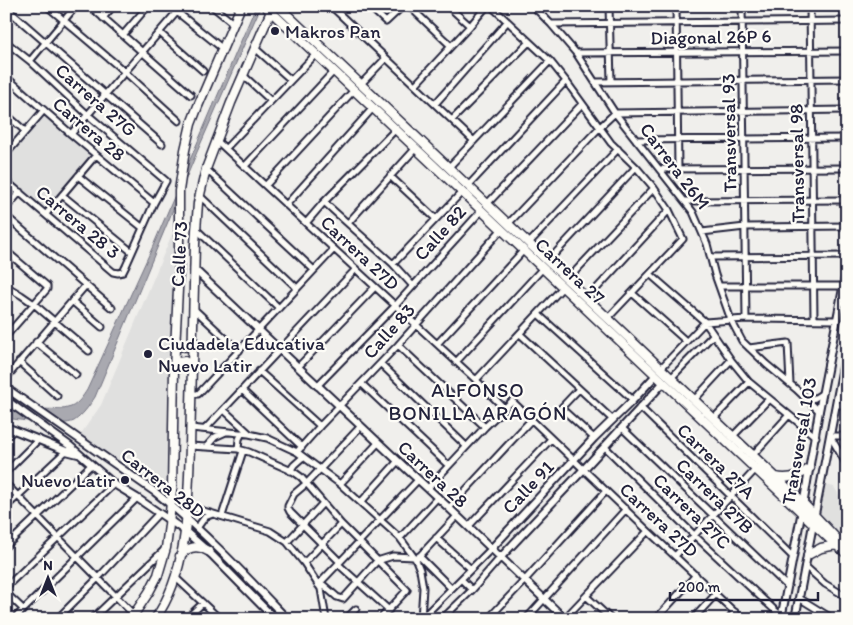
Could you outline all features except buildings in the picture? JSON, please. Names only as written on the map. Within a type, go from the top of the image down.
[{"type":"main road","name":"Calle 73","points":[[171,505],[174,368],[179,269],[179,191],[183,159],[194,116],[241,6]]},
{"type":"main road","name":"Carrera 27","points":[[278,6],[449,167],[465,189]]},
{"type":"main road","name":"Calle 73","points":[[186,518],[190,466],[194,269],[200,196],[206,169],[216,140],[270,8]]},
{"type":"main road","name":"Carrera 27","points":[[270,8],[373,108],[416,148],[465,189],[565,283],[656,374],[671,378],[804,503],[814,519],[836,545],[847,554]]},
{"type":"main road","name":"Carrera 27","points":[[565,283],[587,298],[608,318],[656,374],[661,384],[802,512],[814,519],[847,546]]},
{"type":"main road","points":[[176,339],[177,343],[182,346],[188,346],[192,341]]},
{"type":"main road","points":[[174,368],[178,362],[185,361],[190,365],[192,373]]},
{"type":"main road","points":[[776,477],[789,478],[797,476],[810,468]]},
{"type":"main road","points":[[132,617],[155,580],[166,548],[171,505]]},
{"type":"main road","points":[[155,619],[164,605],[176,578],[186,518]]},
{"type":"main road","points":[[808,555],[821,548],[836,545]]},
{"type":"main road","points":[[180,556],[191,548],[200,548],[208,551]]},
{"type":"street","points":[[47,6],[179,121]]},
{"type":"street","points":[[30,61],[76,6]]},
{"type":"street","points":[[90,6],[191,95]]},
{"type":"street","points":[[104,18],[113,6]]},
{"type":"street","points":[[123,35],[148,6]]},
{"type":"street","points":[[71,134],[182,6]]},
{"type":"street","points":[[212,6],[234,24]]},
{"type":"street","points":[[331,6],[474,141]]},
{"type":"street","points":[[369,6],[386,22],[403,6]]},
{"type":"street","points":[[408,6],[451,46]]},
{"type":"street","points":[[448,6],[470,26]]},
{"type":"street","points":[[414,85],[489,6],[550,61],[611,142],[654,188],[670,210],[683,239],[608,318]]},
{"type":"street","name":"Carrera 26M","points":[[533,6],[576,53],[615,113],[693,212],[708,244],[729,320],[742,341],[819,411]]},
{"type":"street","points":[[541,6],[542,14]]},
{"type":"street","points":[[609,6],[611,82]]},
{"type":"street","points":[[676,6],[678,169]]},
{"type":"street","name":"Transversal 93","points":[[742,6],[746,319]]},
{"type":"street","name":"Transversal 98","points":[[810,6],[814,319]]},
{"type":"street","points":[[6,8],[162,144]]},
{"type":"street","points":[[177,12],[223,49]]},
{"type":"street","points":[[551,24],[847,21]]},
{"type":"street","points":[[435,104],[507,22]]},
{"type":"street","points":[[160,33],[203,71]]},
{"type":"street","name":"Carrera 27G","points":[[6,42],[166,181]]},
{"type":"street","points":[[452,120],[529,42]]},
{"type":"street","points":[[255,48],[291,80]]},
{"type":"street","name":"Diagonal 26P 6","points":[[576,53],[847,50]]},
{"type":"street","points":[[226,148],[316,54]]},
{"type":"street","points":[[361,84],[386,58]]},
{"type":"street","points":[[449,167],[550,61]]},
{"type":"street","points":[[245,166],[334,71]]},
{"type":"street","points":[[243,75],[271,101]]},
{"type":"street","name":"Carrera 28","points":[[6,77],[154,203]]},
{"type":"street","points":[[595,82],[847,79]]},
{"type":"street","points":[[393,264],[566,81]]},
{"type":"street","points":[[266,186],[354,90]]},
{"type":"street","name":"Calle 82","points":[[318,386],[395,306],[484,207],[582,104]]},
{"type":"street","points":[[286,205],[373,108]]},
{"type":"street","points":[[7,151],[44,110]]},
{"type":"street","points":[[615,113],[847,110]]},
{"type":"street","name":"Calle 83","points":[[297,452],[381,364],[505,227],[615,113]]},
{"type":"street","points":[[6,114],[25,131]]},
{"type":"street","points":[[306,223],[324,202],[396,129]]},
{"type":"street","points":[[636,140],[847,138]]},
{"type":"street","name":"Carrera 27D","points":[[216,140],[504,408],[512,401],[742,619]]},
{"type":"street","points":[[348,223],[416,148]]},
{"type":"street","points":[[437,344],[618,149]]},
{"type":"street","points":[[46,214],[96,155]]},
{"type":"street","points":[[456,362],[636,167]]},
{"type":"street","points":[[659,170],[847,168]]},
{"type":"street","points":[[206,169],[314,270]]},
{"type":"street","points":[[78,176],[142,228]]},
{"type":"street","points":[[390,176],[436,219]]},
{"type":"street","name":"Carrera 28 3","points":[[6,181],[114,272],[118,273],[123,272],[142,228],[166,181]]},
{"type":"street","points":[[476,380],[654,188]]},
{"type":"street","points":[[6,208],[20,192]]},
{"type":"street","points":[[62,195],[132,252]]},
{"type":"street","points":[[200,196],[297,288]]},
{"type":"street","points":[[685,201],[847,200]]},
{"type":"street","points":[[324,202],[393,264],[413,286]]},
{"type":"street","points":[[587,298],[670,210]]},
{"type":"street","points":[[6,216],[112,308]]},
{"type":"street","points":[[702,232],[745,227],[847,226]]},
{"type":"street","points":[[196,229],[279,308]]},
{"type":"street","points":[[192,394],[200,392],[334,249]]},
{"type":"street","points":[[6,252],[47,286],[47,289],[6,336]]},
{"type":"street","points":[[711,257],[847,256]]},
{"type":"street","name":"Transversal 103","points":[[781,618],[847,268]]},
{"type":"street","name":"Carrera 28","points":[[194,269],[565,619]]},
{"type":"street","points":[[205,429],[356,269]]},
{"type":"street","points":[[650,274],[705,322],[731,360],[749,382],[816,437]]},
{"type":"street","points":[[6,378],[86,285]]},
{"type":"street","points":[[719,286],[844,286]]},
{"type":"street","points":[[298,367],[375,287]]},
{"type":"street","points":[[7,289],[21,294],[89,352]]},
{"type":"street","points":[[632,293],[686,341]]},
{"type":"street","points":[[72,301],[102,327]]},
{"type":"street","points":[[193,307],[239,351]]},
{"type":"street","points":[[538,314],[633,400]]},
{"type":"street","points":[[705,322],[746,319],[837,320]]},
{"type":"street","name":"Calle 91","points":[[421,619],[492,549],[574,459],[633,400],[705,322]]},
{"type":"street","points":[[520,334],[613,420]]},
{"type":"street","points":[[671,378],[713,335]]},
{"type":"street","points":[[36,342],[76,375]]},
{"type":"street","points":[[750,348],[788,343],[790,384]]},
{"type":"street","points":[[398,345],[485,427]]},
{"type":"street","name":"Transversal 103","points":[[795,619],[836,406],[844,378],[847,348]]},
{"type":"street","points":[[694,400],[731,360]]},
{"type":"street","points":[[19,362],[57,396]]},
{"type":"street","points":[[381,364],[466,446]]},
{"type":"street","points":[[260,371],[320,426]]},
{"type":"street","points":[[714,418],[749,382]]},
{"type":"street","points":[[362,384],[448,465]]},
{"type":"street","name":"Calle 91","points":[[442,619],[472,590],[661,384]]},
{"type":"street","name":"Carrera 28D","points":[[6,388],[171,505],[214,544],[287,619]]},
{"type":"street","points":[[579,389],[561,408],[594,438]]},
{"type":"street","points":[[242,390],[302,447]]},
{"type":"street","points":[[808,400],[815,398],[823,392]]},
{"type":"street","points":[[733,436],[769,399]]},
{"type":"street","name":"Carrera 28D","points":[[6,400],[46,428],[114,484],[184,531],[208,551],[275,619]]},
{"type":"street","points":[[836,406],[847,405]]},
{"type":"street","name":"Carrera 27A","points":[[640,407],[793,557]]},
{"type":"street","points":[[428,488],[504,408]]},
{"type":"street","points":[[224,410],[249,434]]},
{"type":"street","points":[[753,455],[789,415]]},
{"type":"street","points":[[449,508],[531,420]]},
{"type":"street","points":[[361,426],[307,483],[294,494],[288,508],[339,563],[389,610]]},
{"type":"street","name":"Carrera 28D","points":[[6,428],[82,456]]},
{"type":"street","points":[[191,428],[242,433],[267,438],[297,452],[361,502],[379,522],[400,538],[416,558],[451,588]]},
{"type":"street","name":"Carrera 27B","points":[[622,428],[787,586]]},
{"type":"street","points":[[6,437],[14,430]]},
{"type":"street","points":[[207,446],[215,437],[227,432]]},
{"type":"street","points":[[222,516],[241,450],[240,439],[242,433]]},
{"type":"street","points":[[830,436],[847,436]]},
{"type":"street","points":[[830,436],[847,465]]},
{"type":"street","points":[[6,472],[39,439]]},
{"type":"street","points":[[468,526],[551,439]]},
{"type":"street","points":[[340,484],[378,443]]},
{"type":"street","points":[[190,446],[241,450],[300,476],[341,524],[361,541],[406,590],[380,619]]},
{"type":"street","name":"Carrera 27C","points":[[605,447],[781,618]]},
{"type":"street","points":[[6,507],[66,451]]},
{"type":"street","points":[[290,471],[303,457]]},
{"type":"street","points":[[361,502],[398,461]]},
{"type":"street","points":[[6,546],[91,465]]},
{"type":"street","points":[[675,556],[756,469]]},
{"type":"street","points":[[418,480],[320,584],[341,600],[378,561],[393,556],[416,558],[457,516]]},
{"type":"street","points":[[6,484],[116,596],[132,617]]},
{"type":"street","points":[[6,587],[114,484]]},
{"type":"street","points":[[488,619],[606,491]]},
{"type":"street","points":[[14,619],[137,498]]},
{"type":"street","points":[[400,538],[438,498]]},
{"type":"street","points":[[287,542],[323,503]]},
{"type":"street","name":"Carrera 28D","points":[[187,506],[270,531],[287,542],[320,584],[326,619]]},
{"type":"street","points":[[526,619],[626,509]]},
{"type":"street","points":[[57,619],[159,513]]},
{"type":"street","points":[[197,528],[206,517],[213,514]]},
{"type":"street","points":[[304,563],[341,524]]},
{"type":"street","points":[[565,619],[648,531]]},
{"type":"street","points":[[796,539],[804,534],[810,541]]},
{"type":"street","points":[[436,538],[471,569]]},
{"type":"street","points":[[92,619],[166,548]]},
{"type":"street","points":[[416,558],[423,588],[421,619]]},
{"type":"street","points":[[805,566],[825,584],[847,597]]},
{"type":"street","points":[[656,619],[696,575]]},
{"type":"street","points":[[176,578],[220,619]]},
{"type":"street","points":[[461,578],[472,590]]},
{"type":"street","points":[[6,593],[23,609]]},
{"type":"street","points":[[693,619],[716,594]]},
{"type":"street","points":[[586,596],[611,619]]},
{"type":"street","points":[[799,598],[833,619]]},
{"type":"street","points":[[186,619],[203,603]]},
{"type":"street","points":[[346,619],[356,609]]},
{"type":"street","points":[[729,619],[735,612]]},
{"type":"shaded area","points":[[256,6],[261,6],[197,152],[95,397],[80,416],[68,423],[41,423],[6,418],[6,405],[65,409],[76,404],[87,390],[153,246]]},
{"type":"shaded area","points":[[44,110],[96,155],[46,214],[6,181],[6,154]]},
{"type":"shaded area","name":"Ciudadela Educativa Nuevo Latir","points":[[179,217],[169,484],[165,491],[159,492],[78,438],[101,405]]},
{"type":"shaded area","points":[[821,484],[834,487],[847,508],[847,546],[815,515]]},
{"type":"place","name":"Makros Pan","points":[[275,31]]},
{"type":"place","name":"Ciudadela Educativa Nuevo Latir","points":[[148,354]]},
{"type":"place","name":"Nuevo Latir","points":[[125,480]]},
{"type":"district","name":"ALFONSO BONILLA ARAGÓN","points":[[478,402]]}]
